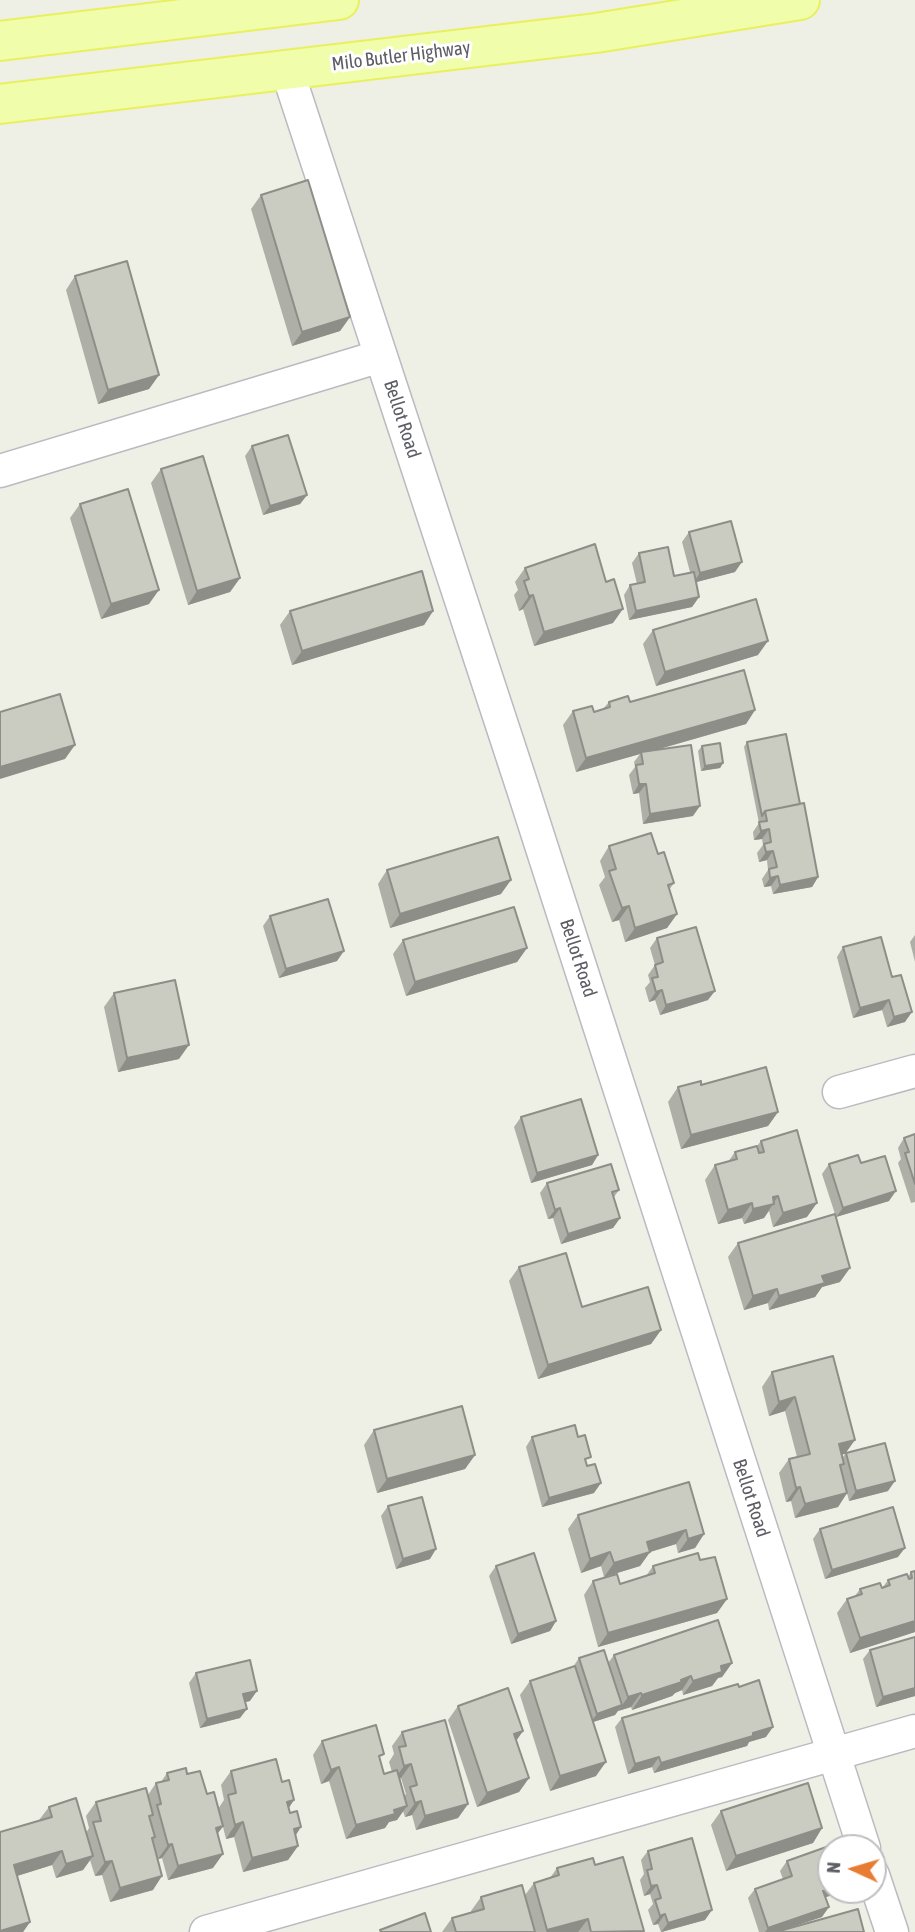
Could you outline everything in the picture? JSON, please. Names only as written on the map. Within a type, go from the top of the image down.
[{"type":"main road","points":[[0,41],[251,5],[339,0]]},
{"type":"main road","name":"Milo Butler Highway","points":[[0,104],[596,33],[800,0]]},
{"type":"street","name":"Bellot Road","points":[[287,70],[526,798],[859,1834]]},
{"type":"street","points":[[0,471],[381,356]]},
{"type":"street","points":[[839,1092],[915,1071]]},
{"type":"street","points":[[206,1932],[915,1731]]},
{"type":"street","points":[[883,1904],[892,1932]]},
{"type":"building","points":[[308,180],[350,317],[302,332],[261,195]]},
{"type":"building","points":[[127,261],[159,375],[108,390],[75,276]]},
{"type":"building","points":[[288,435],[307,495],[270,506],[252,446]]},
{"type":"building","points":[[203,456],[240,578],[197,591],[161,469]]},
{"type":"building","points":[[128,489],[159,590],[111,604],[80,504]]},
{"type":"building","points":[[731,521],[742,562],[700,573],[689,532]]},
{"type":"building","points":[[595,544],[606,582],[614,579],[623,609],[544,632],[533,595],[529,596],[524,581],[529,579],[525,568]]},
{"type":"building","points":[[668,547],[674,576],[694,572],[699,597],[636,611],[630,585],[645,582],[639,553]]},
{"type":"building","points":[[422,571],[433,611],[302,651],[290,611]]},
{"type":"building","points":[[756,599],[768,641],[665,672],[653,630]]},
{"type":"building","points":[[744,670],[755,710],[586,758],[573,711],[592,706],[594,712],[610,707],[609,702],[628,696],[630,702]]},
{"type":"building","points":[[60,694],[75,745],[0,767],[0,712]]},
{"type":"building","points":[[786,734],[800,804],[765,811],[762,816],[747,742]]},
{"type":"building","points":[[720,743],[723,763],[705,766],[702,746]]},
{"type":"building","points":[[691,745],[700,806],[650,814],[646,784],[639,784],[636,765],[643,764],[641,752]]},
{"type":"building","points":[[804,803],[818,877],[780,885],[778,876],[770,878],[769,869],[777,867],[773,851],[766,852],[764,844],[771,842],[769,829],[761,831],[759,822],[767,821],[765,811]]},
{"type":"building","points":[[651,833],[658,854],[664,852],[674,883],[668,885],[677,914],[635,928],[629,906],[622,908],[609,871],[616,869],[609,846]]},
{"type":"building","points":[[498,837],[511,880],[400,914],[387,870]]},
{"type":"building","points":[[328,899],[344,951],[286,969],[270,916]]},
{"type":"building","points":[[514,907],[527,948],[415,982],[403,940]]},
{"type":"building","points":[[696,927],[715,991],[666,1005],[662,990],[656,992],[652,978],[658,977],[655,965],[663,962],[657,938]]},
{"type":"building","points":[[881,937],[892,977],[901,975],[912,1012],[894,1017],[889,1000],[860,1008],[843,947]]},
{"type":"building","points":[[175,980],[189,1045],[127,1058],[114,993]]},
{"type":"building","points":[[766,1067],[778,1112],[691,1135],[678,1087],[701,1081],[701,1085]]},
{"type":"building","points":[[581,1099],[598,1155],[537,1173],[521,1117]]},
{"type":"building","points":[[797,1130],[817,1203],[783,1213],[778,1196],[773,1197],[774,1204],[753,1209],[752,1203],[728,1210],[715,1165],[737,1159],[735,1152],[757,1146],[759,1153],[764,1152],[761,1141]]},
{"type":"building","points":[[915,1134],[915,1184],[905,1153],[909,1152],[904,1138]]},
{"type":"building","points":[[858,1155],[861,1163],[885,1156],[896,1191],[843,1208],[829,1164]]},
{"type":"building","points":[[611,1164],[619,1190],[612,1192],[620,1218],[568,1234],[560,1208],[555,1210],[547,1183]]},
{"type":"building","points":[[835,1214],[850,1268],[822,1276],[825,1283],[779,1296],[777,1289],[753,1296],[738,1243]]},
{"type":"building","points":[[566,1253],[582,1307],[648,1287],[661,1330],[548,1365],[519,1267]]},
{"type":"building","points":[[833,1356],[855,1440],[839,1444],[844,1464],[840,1465],[847,1493],[805,1504],[800,1487],[796,1488],[789,1459],[810,1454],[795,1397],[779,1402],[772,1372]]},
{"type":"building","points":[[462,1406],[475,1455],[387,1479],[374,1430]]},
{"type":"building","points":[[575,1425],[578,1437],[585,1435],[591,1457],[585,1459],[587,1466],[595,1464],[601,1483],[549,1498],[532,1437]]},
{"type":"building","points":[[885,1443],[895,1481],[856,1491],[846,1453]]},
{"type":"building","points":[[689,1482],[704,1534],[688,1539],[686,1530],[647,1542],[650,1552],[614,1563],[610,1552],[590,1559],[578,1515]]},
{"type":"building","points":[[422,1497],[436,1549],[403,1559],[388,1506]]},
{"type":"building","points":[[893,1507],[905,1548],[832,1570],[820,1529]]},
{"type":"building","points":[[534,1553],[556,1621],[518,1634],[496,1566]]},
{"type":"building","points":[[698,1553],[700,1560],[715,1557],[727,1599],[608,1633],[593,1581],[617,1574],[620,1584],[655,1573],[653,1566]]},
{"type":"building","points":[[915,1571],[915,1621],[860,1638],[847,1599],[862,1594],[860,1589],[880,1583],[882,1588],[890,1585],[888,1580],[907,1574],[909,1579],[912,1578],[911,1572]]},
{"type":"building","points":[[718,1620],[732,1663],[721,1666],[722,1672],[693,1681],[691,1676],[681,1680],[682,1682],[628,1697],[614,1655]]},
{"type":"building","points":[[915,1637],[915,1688],[883,1697],[870,1650]]},
{"type":"building","points":[[604,1650],[622,1705],[597,1714],[579,1658]]},
{"type":"building","points":[[250,1660],[257,1691],[243,1694],[247,1709],[207,1719],[196,1673]]},
{"type":"building","points":[[575,1666],[606,1762],[560,1776],[530,1681]]},
{"type":"building","points":[[759,1680],[773,1727],[753,1733],[753,1736],[661,1763],[659,1757],[635,1764],[622,1718]]},
{"type":"building","points":[[508,1688],[523,1731],[514,1734],[529,1778],[487,1793],[458,1706]]},
{"type":"building","points":[[445,1720],[468,1804],[425,1816],[421,1801],[415,1803],[410,1787],[417,1785],[411,1764],[404,1766],[399,1747],[406,1746],[402,1732]]},
{"type":"building","points":[[376,1725],[384,1754],[379,1756],[384,1774],[397,1770],[407,1806],[394,1810],[395,1814],[356,1825],[339,1767],[331,1770],[322,1741]]},
{"type":"building","points":[[276,1759],[282,1782],[289,1780],[294,1800],[287,1802],[290,1813],[297,1811],[301,1827],[294,1829],[298,1846],[252,1858],[243,1822],[235,1825],[228,1795],[236,1793],[231,1771]]},
{"type":"building","points":[[186,1768],[187,1774],[200,1771],[207,1794],[214,1792],[223,1826],[216,1828],[223,1854],[178,1866],[172,1844],[168,1845],[157,1805],[161,1804],[156,1783],[169,1780],[167,1773]]},
{"type":"building","points":[[808,1783],[822,1828],[736,1856],[721,1811]]},
{"type":"building","points":[[146,1788],[153,1815],[149,1816],[155,1837],[152,1838],[162,1876],[120,1888],[112,1861],[105,1862],[93,1822],[101,1821],[96,1802]]},
{"type":"building","points":[[76,1798],[93,1856],[66,1864],[62,1851],[14,1865],[30,1922],[0,1931],[0,1832],[52,1817],[49,1807]]},
{"type":"building","points":[[692,1838],[712,1910],[668,1923],[665,1914],[660,1916],[655,1900],[661,1898],[657,1885],[651,1886],[647,1870],[652,1869],[648,1851]]},
{"type":"building","points":[[817,1850],[817,1904],[828,1904],[829,1907],[768,1928],[755,1889],[792,1876],[787,1861]]},
{"type":"building","points":[[623,1857],[644,1931],[591,1932],[588,1919],[547,1930],[534,1883],[559,1875],[557,1868],[593,1858],[595,1865]]},
{"type":"building","points":[[522,1885],[535,1932],[456,1932],[452,1918],[484,1909],[481,1897]]},
{"type":"building","points":[[858,1909],[864,1932],[776,1932]]},
{"type":"building","points":[[425,1913],[431,1932],[380,1930]]}]
